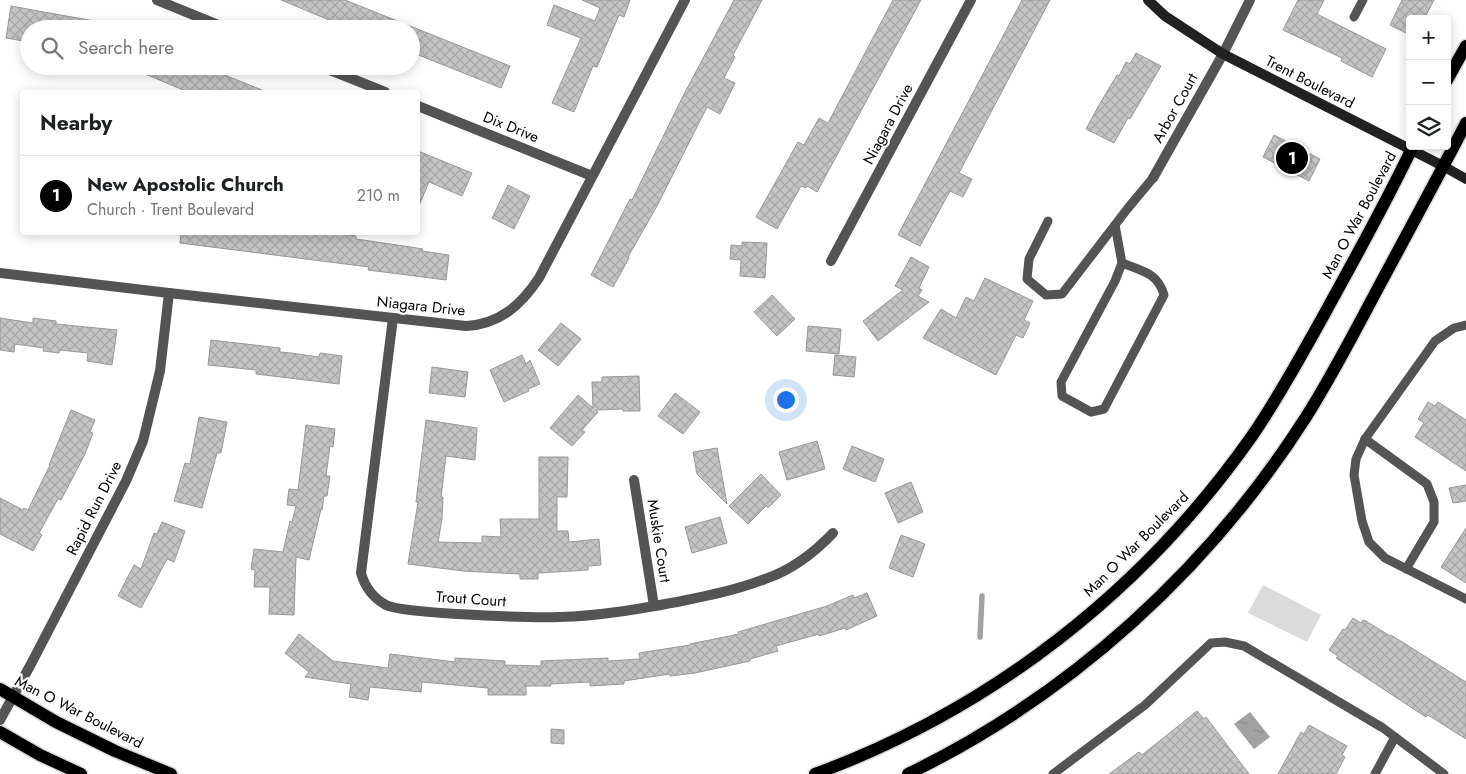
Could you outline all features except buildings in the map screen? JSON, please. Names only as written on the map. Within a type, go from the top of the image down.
[{"type":"main road","points":[[1451,73],[1466,46]]},
{"type":"main road","points":[[908,774],[935,761],[1016,713],[1102,650],[1158,599],[1224,527],[1265,477],[1306,417],[1340,360],[1466,123]]},
{"type":"main road","name":"Man O War Boulevard","points":[[815,774],[911,734],[1006,679],[1047,649],[1124,584],[1170,537],[1213,488],[1246,443],[1288,379],[1352,264],[1411,150]]},
{"type":"main road","name":"Man O War Boulevard","points":[[0,689],[56,722],[115,752],[171,774]]},
{"type":"main road","points":[[0,732],[40,755],[81,774]]},
{"type":"street","points":[[157,0],[206,20]]},
{"type":"street","name":"Niagara Drive","points":[[0,272],[466,326],[488,323],[512,310],[529,294],[539,278],[685,0]]},
{"type":"street","name":"Niagara Drive","points":[[831,261],[972,0]]},
{"type":"street","name":"Trent Boulevard","points":[[1148,0],[1165,16],[1223,54],[1406,145]]},
{"type":"street","name":"Arbor Court","points":[[1153,178],[1223,54],[1250,0]]},
{"type":"street","points":[[342,75],[380,90]]},
{"type":"street","name":"Dix Drive","points":[[420,107],[592,176]]},
{"type":"street","name":"Trent Boulevard","points":[[1416,150],[1466,179]]},
{"type":"street","name":"Rapid Run Drive","points":[[0,720],[14,697],[126,481],[143,441],[160,371],[169,293]]},
{"type":"street","name":"Trout Court","points":[[393,318],[361,573],[365,585],[373,595],[387,605],[443,613],[509,617],[562,617],[625,611],[704,597],[764,580],[796,564],[833,533]]},
{"type":"street","name":"Muskie Court","points":[[634,480],[654,606]]},
{"type":"lane","points":[[1354,17],[1363,0]]},
{"type":"lane","points":[[1048,221],[1029,259],[1027,279],[1046,295],[1062,294],[1153,178]]},
{"type":"lane","points":[[1115,225],[1122,263],[1115,281],[1062,382],[1062,396],[1091,412],[1104,409],[1164,295],[1162,286],[1154,276],[1122,263]]},
{"type":"lane","points":[[1466,325],[1454,328],[1435,341],[1365,439],[1356,459],[1354,475],[1362,521],[1369,542],[1385,558],[1466,599]]},
{"type":"lane","points":[[1365,439],[1427,484],[1434,502],[1434,522],[1406,569]]},
{"type":"lane","points":[[1053,774],[1145,705],[1211,643],[1225,642],[1244,646],[1383,728],[1444,774]]},
{"type":"lane","points":[[1374,774],[1395,737]]},
{"type":"shaded area","points":[[1263,585],[1321,615],[1307,642],[1248,613]]},
{"type":"water","points":[[1250,712],[1270,737],[1254,749],[1234,724]]},
{"type":"waterway","points":[[980,637],[982,596]]},
{"type":"place","name":"New Apostolic Church","points":[[1292,158]]}]
